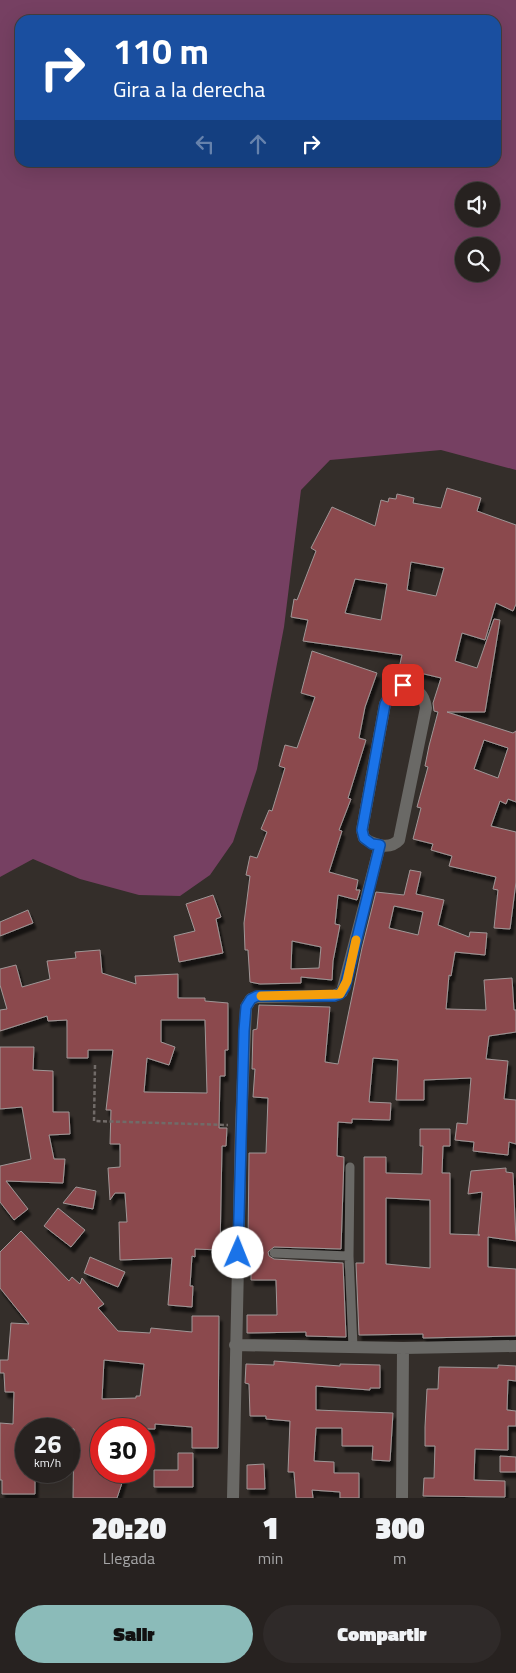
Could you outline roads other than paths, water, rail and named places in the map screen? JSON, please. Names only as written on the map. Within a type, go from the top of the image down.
[{"type":"street","points":[[403,685],[419,691],[424,698],[426,708],[399,840],[390,845],[380,845],[372,844],[364,838],[362,830],[385,704],[395,687],[403,685]]},
{"type":"street","points":[[234,1498],[235,1345],[241,1125],[244,1031],[248,1003],[257,996],[334,996],[342,992],[380,845]]},
{"type":"street","points":[[235,1345],[403,1348],[516,1346]]},
{"type":"street","points":[[402,1498],[403,1348]]},
{"type":"lane","points":[[350,1167],[349,1256],[353,1347]]},
{"type":"lane","points":[[274,1253],[349,1256]]}]
